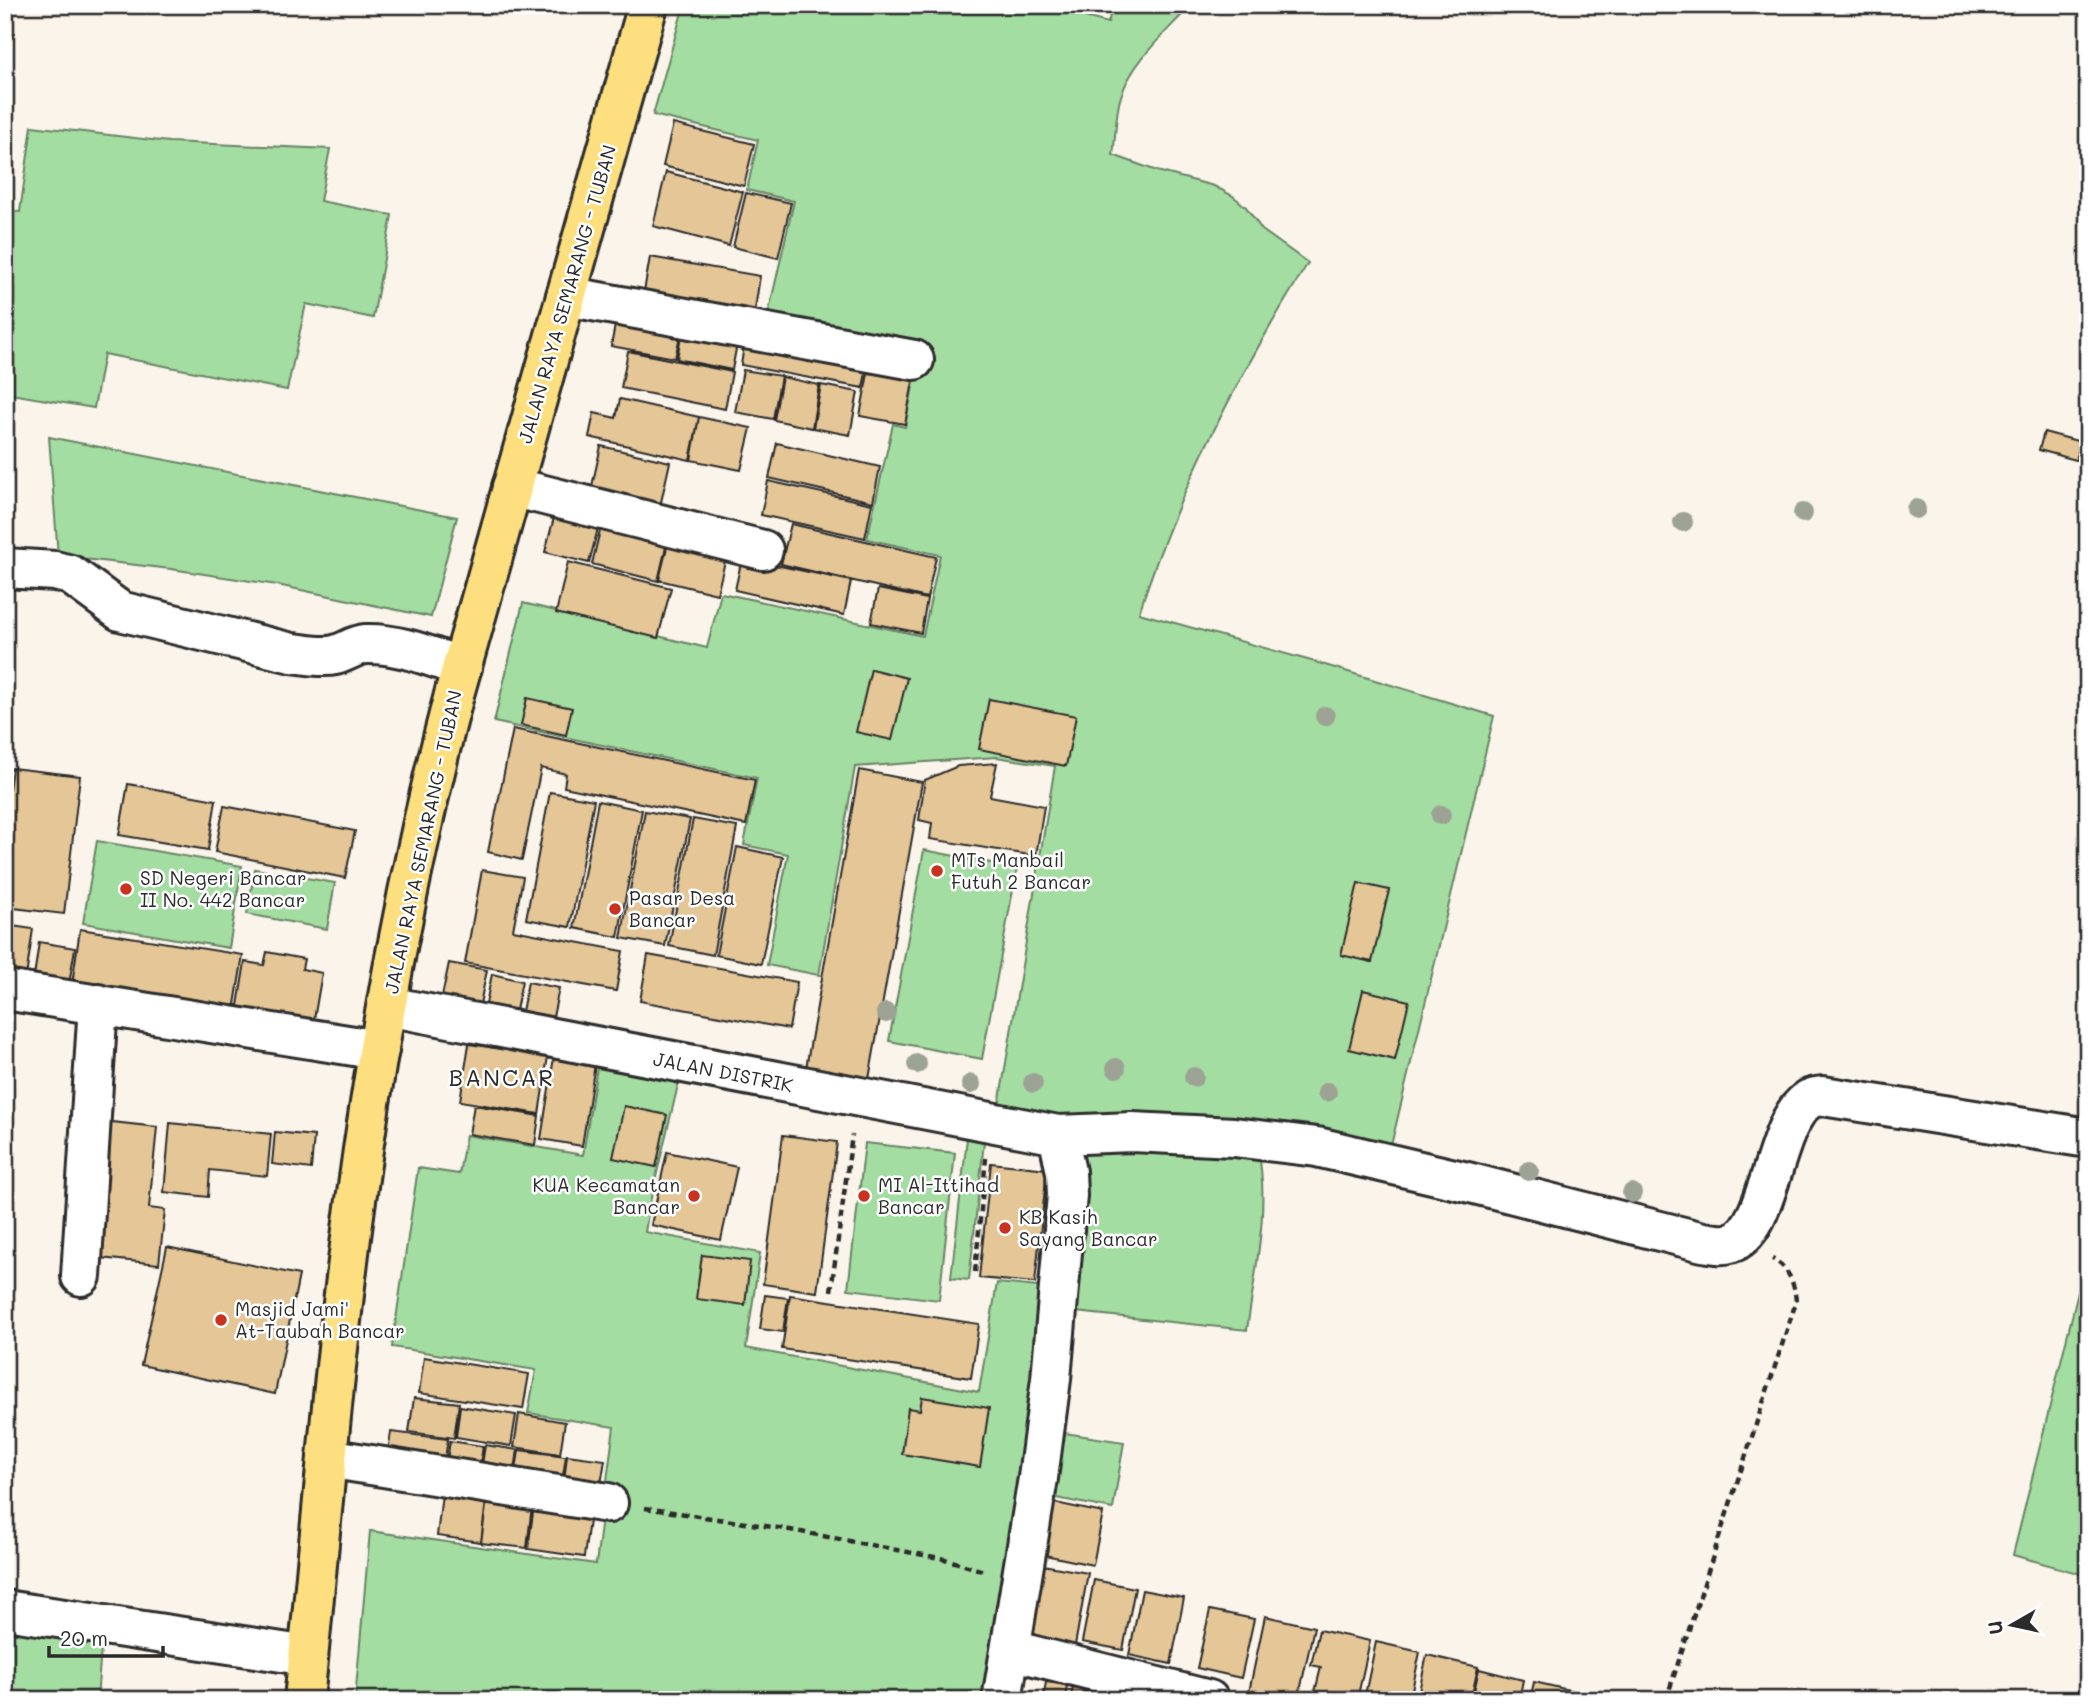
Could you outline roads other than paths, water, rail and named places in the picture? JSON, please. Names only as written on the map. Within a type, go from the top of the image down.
[{"type":"highway","name":"JALAN RAYA SEMARANG - TUBAN","points":[[304,1700],[355,1200],[403,916],[462,667],[648,5]]},
{"type":"street","points":[[566,296],[914,360]]},
{"type":"street","points":[[512,487],[763,550]]},
{"type":"street","points":[[5,568],[55,571],[71,575],[120,611],[292,653],[335,655],[363,644],[383,644],[462,667]]},
{"type":"street","points":[[5,990],[379,1050]]},
{"type":"street","points":[[81,1276],[98,1004]]},
{"type":"street","name":"JALAN DISTRIK","points":[[387,1006],[1059,1135],[1132,1132],[1234,1137],[1317,1147],[1703,1242],[1722,1244],[1733,1243],[1742,1236],[1755,1217],[1788,1126],[1800,1107],[1810,1098],[1823,1096],[2088,1138]]},
{"type":"street","points":[[1002,1700],[1051,1380],[1066,1218],[1066,1172],[1059,1135]]},
{"type":"street","points":[[327,1458],[608,1503]]},
{"type":"street","points":[[5,1610],[309,1656]]},
{"type":"street","points":[[1011,1650],[1209,1700]]},
{"type":"place","name":"MTs Manbail Futuh 2 Bancar","points":[[937,871]]},
{"type":"place","name":"SD Negeri Bancar II No. 442 Bancar","points":[[126,889]]},
{"type":"place","name":"Pasar Desa Bancar","points":[[615,909]]},
{"type":"place","name":"KUA Kecamatan Bancar","points":[[694,1196]]},
{"type":"place","name":"MI Al-Ittihad Bancar","points":[[864,1196]]},
{"type":"place","name":"KB Kasih Sayang Bancar","points":[[1005,1228]]},
{"type":"place","name":"Masjid Jami' At-Taubah Bancar","points":[[221,1320]]},
{"type":"district","name":"BANCAR","points":[[502,1078]]}]
